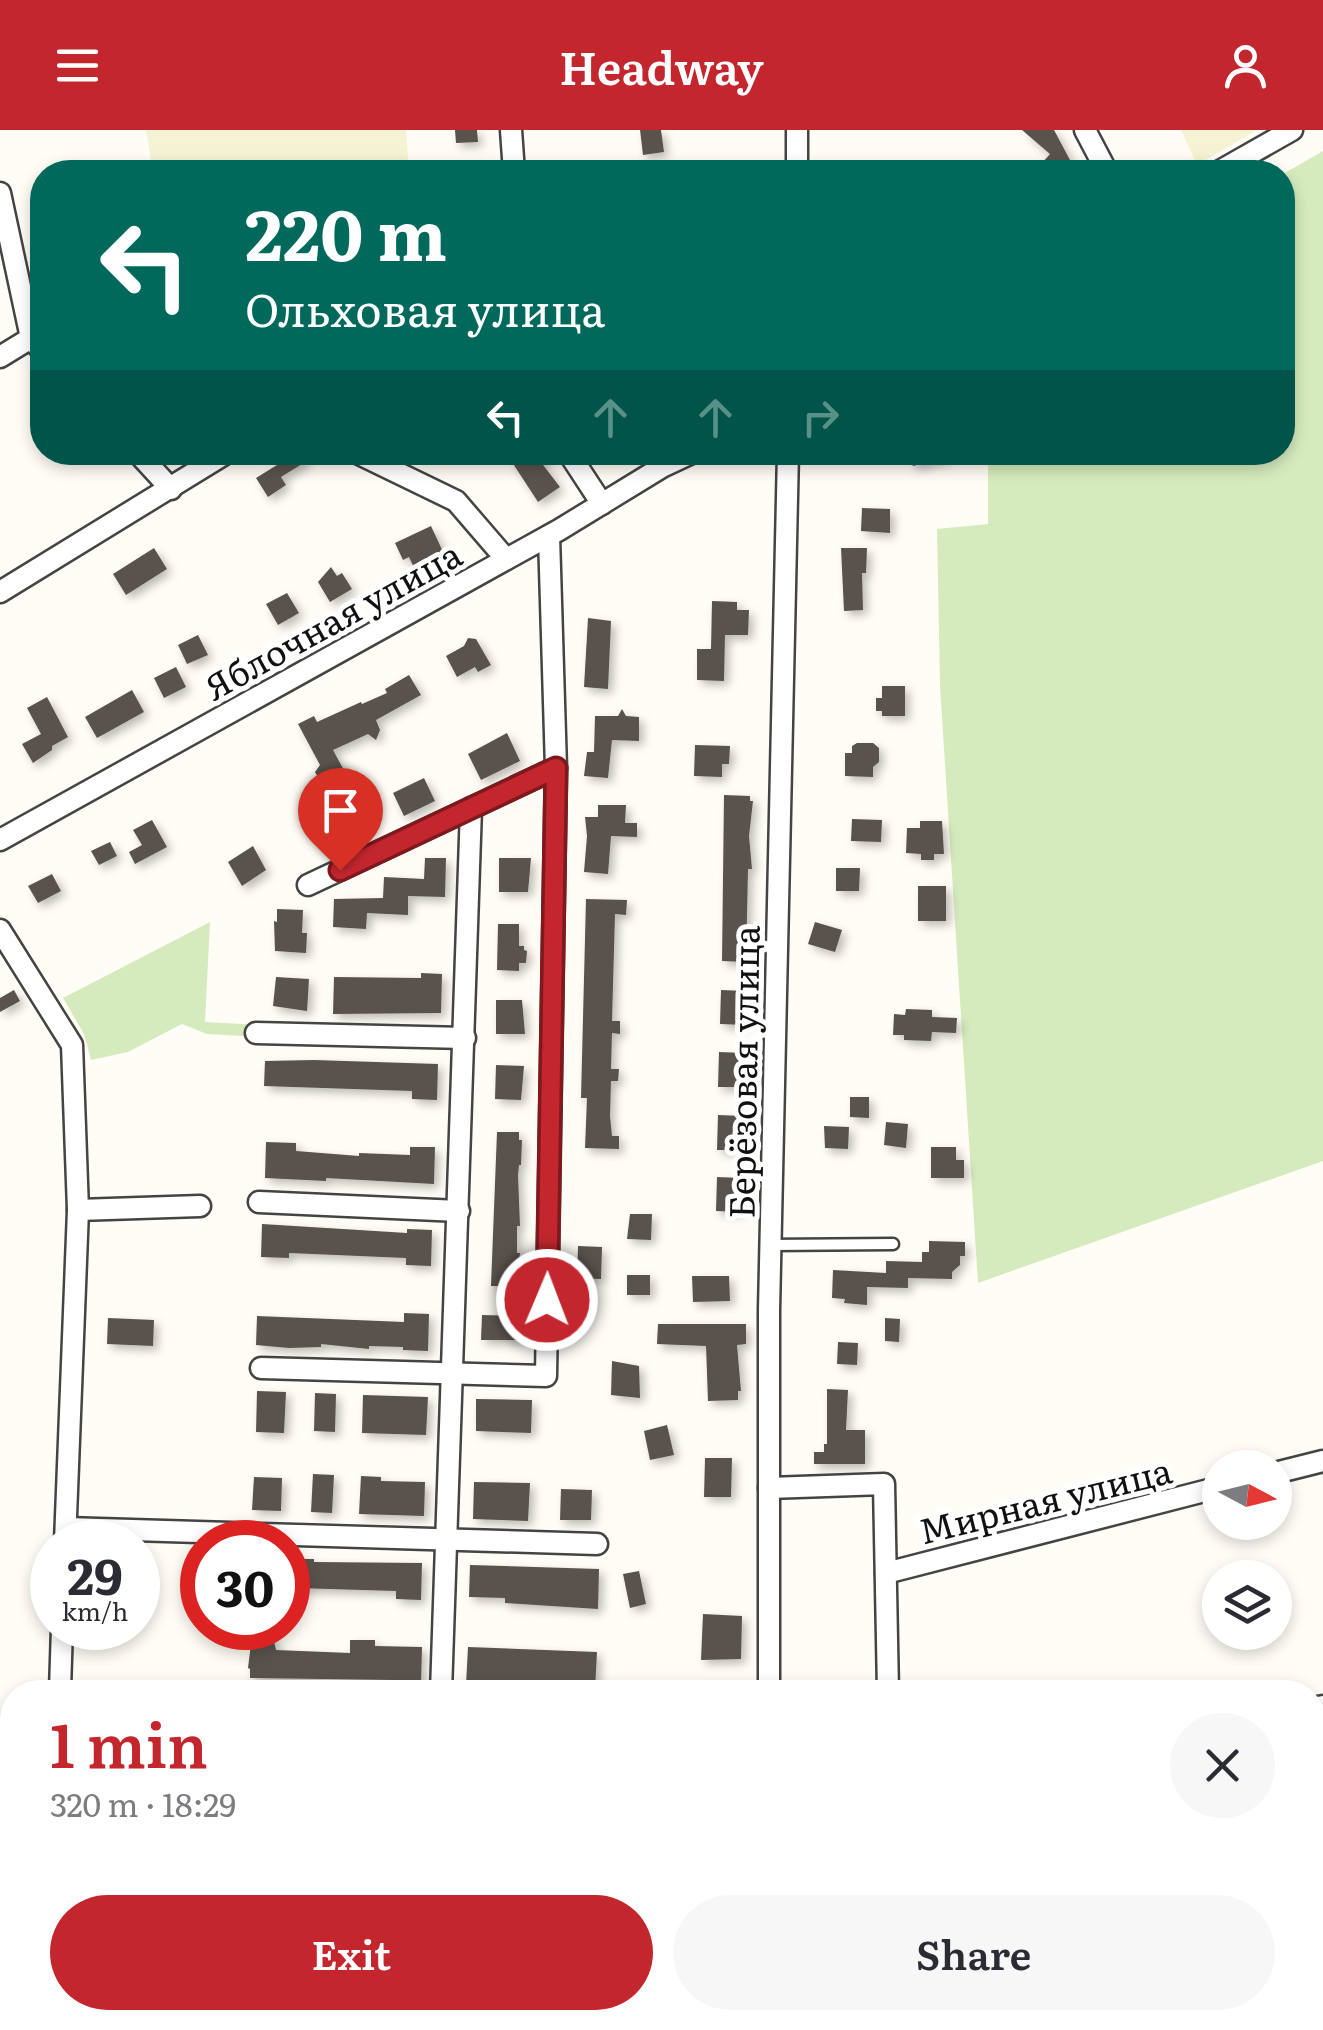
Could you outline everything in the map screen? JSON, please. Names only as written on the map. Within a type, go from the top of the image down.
[{"type":"street","points":[[511,130],[513,160]]},
{"type":"street","points":[[796,160],[797,130]]},
{"type":"street","points":[[1085,130],[1101,160]]},
{"type":"street","points":[[1239,160],[1292,130]]},
{"type":"street","points":[[0,193],[30,316]]},
{"type":"street","points":[[0,357],[30,347]]},
{"type":"street","points":[[149,465],[171,489]]},
{"type":"street","points":[[0,592],[208,465]]},
{"type":"street","points":[[382,465],[456,501],[506,559]]},
{"type":"street","points":[[576,465],[602,504]]},
{"type":"street","name":"Яблочная улица","points":[[0,840],[671,465]]},
{"type":"street","name":"Берёзовая улица","points":[[769,1680],[771,1245],[788,465]]},
{"type":"street","points":[[260,1368],[546,1376],[556,768],[549,536]]},
{"type":"street","points":[[308,885],[556,768]]},
{"type":"street","points":[[441,1680],[471,808]]},
{"type":"street","points":[[0,930],[72,1046],[78,1210],[67,1520]]},
{"type":"street","points":[[256,1033],[465,1038]]},
{"type":"street","points":[[259,1202],[458,1211]]},
{"type":"street","points":[[78,1210],[200,1206]]},
{"type":"street","points":[[1292,1469],[1323,1461]]},
{"type":"street","points":[[769,1488],[884,1484],[888,1680]]},
{"type":"street","name":"Мирная улица","points":[[886,1573],[1202,1493]]},
{"type":"street","points":[[160,1536],[596,1544]]},
{"type":"street","points":[[60,1680],[61,1650]]},
{"type":"lane","points":[[771,1245],[893,1244]]},
{"type":"shaded area","points":[[146,130],[406,130],[408,160],[151,160]]},
{"type":"shaded area","points":[[1181,130],[1257,130],[1206,160],[1195,160]]},
{"type":"green space","points":[[1323,151],[1323,1161],[978,1283],[940,686],[937,529],[988,524],[988,465],[1295,465],[1295,167]]},
{"type":"green space","points":[[210,922],[205,1022],[259,1025],[259,1037],[207,1034],[182,1024],[128,1052],[91,1060],[84,1034],[63,998]]},
{"type":"building","points":[[455,130],[477,130],[478,142],[456,143]]},
{"type":"building","points":[[640,130],[661,130],[664,152],[643,155]]},
{"type":"building","points":[[1022,130],[1054,130],[1070,160],[1045,160],[1050,154]]},
{"type":"building","points":[[277,465],[300,465],[281,477],[286,485],[268,497],[256,478]]},
{"type":"building","points":[[514,465],[543,465],[560,487],[538,502]]},
{"type":"building","points":[[862,508],[890,509],[890,533],[861,531]]},
{"type":"building","points":[[431,526],[445,556],[415,570],[409,557],[403,560],[395,543]]},
{"type":"building","points":[[154,548],[167,569],[126,595],[113,574]]},
{"type":"building","points":[[841,548],[867,548],[866,573],[862,573],[863,610],[844,611]]},
{"type":"building","points":[[331,567],[337,576],[342,573],[352,589],[330,602],[318,582]]},
{"type":"building","points":[[287,593],[299,613],[278,625],[266,604]]},
{"type":"building","points":[[712,601],[737,602],[737,610],[749,610],[748,635],[725,635],[724,681],[697,680],[697,649],[711,649]]},
{"type":"building","points":[[588,618],[611,621],[608,689],[584,687]]},
{"type":"building","points":[[198,635],[208,655],[187,664],[178,645]]},
{"type":"building","points":[[468,638],[476,639],[491,665],[478,672],[475,667],[457,677],[446,656],[464,646]]},
{"type":"building","points":[[176,667],[186,687],[164,698],[154,678]]},
{"type":"building","points":[[409,675],[421,695],[376,720],[380,730],[376,740],[368,734],[333,750],[346,774],[324,787],[315,772],[320,765],[298,724],[314,716],[317,722],[387,693],[385,689]]},
{"type":"building","points":[[882,686],[905,686],[905,716],[882,716],[882,711],[876,711],[876,698],[882,698]]},
{"type":"building","points":[[132,690],[144,712],[97,738],[85,717]]},
{"type":"building","points":[[47,697],[68,737],[33,763],[22,744],[41,734],[27,708]]},
{"type":"building","points":[[622,709],[626,716],[639,717],[639,741],[612,740],[608,778],[584,776],[587,752],[594,752],[595,716],[618,716]]},
{"type":"building","points":[[507,733],[520,761],[481,780],[468,754]]},
{"type":"building","points":[[873,743],[879,748],[873,777],[845,776],[845,753],[852,753],[852,746]]},
{"type":"building","points":[[695,745],[730,746],[729,764],[722,764],[722,777],[694,776]]},
{"type":"building","points":[[424,778],[435,801],[404,816],[393,793]]},
{"type":"building","points":[[724,795],[750,796],[753,801],[746,962],[722,961]]},
{"type":"building","points":[[598,805],[626,805],[625,823],[637,823],[637,837],[611,836],[608,874],[584,872],[585,817],[598,817]]},
{"type":"building","points":[[350,813],[359,832],[324,849],[314,830]]},
{"type":"building","points":[[852,819],[882,820],[881,842],[851,841]]},
{"type":"building","points":[[152,820],[167,847],[135,864],[129,852],[142,845],[133,830]]},
{"type":"building","points":[[920,821],[942,821],[944,854],[934,854],[934,860],[921,860],[921,854],[906,853],[907,828],[920,828]]},
{"type":"building","points":[[110,842],[117,856],[99,865],[91,851]]},
{"type":"building","points":[[253,846],[266,870],[242,886],[228,862]]},
{"type":"building","points":[[425,858],[446,858],[445,897],[408,896],[408,915],[367,913],[366,929],[333,927],[334,899],[383,898],[384,877],[424,879]]},
{"type":"building","points":[[499,858],[531,858],[528,892],[499,892]]},
{"type":"building","points":[[836,868],[860,868],[859,891],[836,891]]},
{"type":"building","points":[[52,874],[61,891],[38,903],[28,886]]},
{"type":"building","points":[[918,886],[946,886],[946,921],[918,921]]},
{"type":"building","points":[[586,899],[627,900],[626,915],[615,914],[612,1021],[620,1021],[620,1034],[612,1033],[611,1069],[619,1069],[618,1081],[611,1081],[610,1116],[612,1136],[619,1136],[619,1149],[585,1148],[587,1098],[581,1098]]},
{"type":"building","points":[[277,909],[303,910],[306,953],[275,951]]},
{"type":"building","points":[[815,922],[842,930],[835,952],[808,944]]},
{"type":"building","points":[[498,924],[519,924],[519,946],[527,951],[526,963],[519,963],[519,971],[497,970]]},
{"type":"building","points":[[421,973],[442,974],[441,1013],[333,1014],[334,977],[421,978]]},
{"type":"building","points":[[276,977],[309,979],[307,1011],[273,1006]]},
{"type":"building","points":[[14,990],[20,1001],[0,1012],[0,998]]},
{"type":"building","points":[[721,990],[745,991],[745,1025],[720,1024]]},
{"type":"building","points":[[496,1000],[522,1000],[525,1034],[496,1034]]},
{"type":"building","points":[[906,1009],[932,1010],[932,1017],[957,1018],[956,1033],[932,1032],[931,1041],[904,1040],[904,1035],[893,1035],[894,1014],[905,1015]]},
{"type":"building","points":[[719,1052],[744,1053],[743,1087],[718,1087]]},
{"type":"building","points":[[265,1061],[438,1064],[437,1100],[412,1099],[412,1091],[264,1086]]},
{"type":"building","points":[[496,1065],[524,1066],[521,1100],[495,1099]]},
{"type":"building","points":[[850,1097],[869,1097],[869,1118],[850,1117]]},
{"type":"building","points":[[718,1115],[743,1116],[742,1150],[717,1150]]},
{"type":"building","points":[[886,1122],[908,1124],[906,1148],[884,1145]]},
{"type":"building","points":[[824,1126],[849,1127],[848,1149],[825,1148]]},
{"type":"building","points":[[497,1132],[519,1132],[522,1140],[516,1286],[491,1286]]},
{"type":"building","points":[[266,1142],[296,1143],[296,1151],[359,1156],[410,1155],[410,1147],[435,1147],[434,1184],[265,1178]]},
{"type":"building","points":[[931,1147],[956,1147],[956,1160],[964,1160],[964,1178],[931,1178]]},
{"type":"building","points":[[717,1177],[741,1178],[740,1212],[716,1211]]},
{"type":"building","points":[[630,1214],[652,1214],[651,1240],[627,1239]]},
{"type":"building","points":[[262,1224],[407,1233],[407,1229],[432,1230],[431,1266],[406,1265],[406,1258],[289,1253],[289,1258],[261,1257]]},
{"type":"building","points":[[929,1241],[965,1242],[965,1256],[960,1256],[952,1279],[908,1278],[908,1288],[867,1287],[867,1305],[832,1298],[833,1270],[886,1273],[886,1261],[922,1262],[922,1252],[929,1252]]},
{"type":"building","points":[[578,1246],[602,1247],[601,1279],[577,1278]]},
{"type":"building","points":[[627,1275],[650,1275],[650,1295],[627,1295]]},
{"type":"building","points":[[692,1276],[729,1276],[730,1301],[693,1302]]},
{"type":"building","points":[[404,1313],[429,1314],[428,1351],[321,1344],[289,1348],[256,1345],[257,1316],[404,1322]]},
{"type":"building","points":[[482,1315],[518,1316],[518,1340],[481,1340]]},
{"type":"building","points":[[108,1318],[154,1320],[153,1346],[107,1344]]},
{"type":"building","points":[[885,1318],[900,1319],[899,1342],[885,1341]]},
{"type":"building","points":[[658,1324],[746,1324],[746,1344],[737,1345],[741,1391],[738,1400],[708,1401],[706,1346],[657,1344]]},
{"type":"building","points":[[838,1342],[858,1343],[857,1365],[837,1364]]},
{"type":"building","points":[[612,1361],[639,1366],[640,1398],[611,1395]]},
{"type":"building","points":[[827,1389],[848,1390],[846,1430],[865,1430],[865,1464],[814,1464],[814,1452],[824,1452],[827,1444]]},
{"type":"building","points":[[257,1391],[286,1392],[284,1433],[256,1432]]},
{"type":"building","points":[[315,1393],[336,1394],[335,1432],[314,1431]]},
{"type":"building","points":[[363,1395],[428,1397],[426,1435],[362,1433]]},
{"type":"building","points":[[476,1399],[532,1400],[531,1433],[476,1431]]},
{"type":"building","points":[[667,1425],[674,1455],[650,1460],[644,1431]]},
{"type":"building","points":[[705,1458],[732,1458],[731,1497],[704,1497]]},
{"type":"building","points":[[313,1474],[334,1475],[332,1513],[311,1512]]},
{"type":"building","points":[[361,1476],[381,1477],[381,1481],[425,1482],[424,1516],[359,1514]]},
{"type":"building","points":[[254,1477],[282,1478],[281,1511],[252,1510]]},
{"type":"building","points":[[474,1482],[530,1483],[528,1521],[473,1519]]},
{"type":"building","points":[[561,1489],[592,1490],[591,1520],[560,1520]]},
{"type":"building","points":[[310,1559],[422,1563],[421,1600],[396,1599],[396,1591],[310,1588]]},
{"type":"building","points":[[470,1565],[599,1569],[598,1609],[469,1597]]},
{"type":"building","points":[[639,1571],[646,1604],[630,1608],[623,1574]]},
{"type":"building","points":[[703,1614],[742,1616],[741,1659],[701,1660]]},
{"type":"building","points":[[350,1640],[375,1640],[375,1646],[422,1647],[421,1680],[250,1678],[250,1650],[350,1653]]},
{"type":"building","points":[[468,1647],[597,1652],[596,1680],[466,1680]]},
{"type":"route","points":[[340,870],[556,768],[547,1300]]}]
